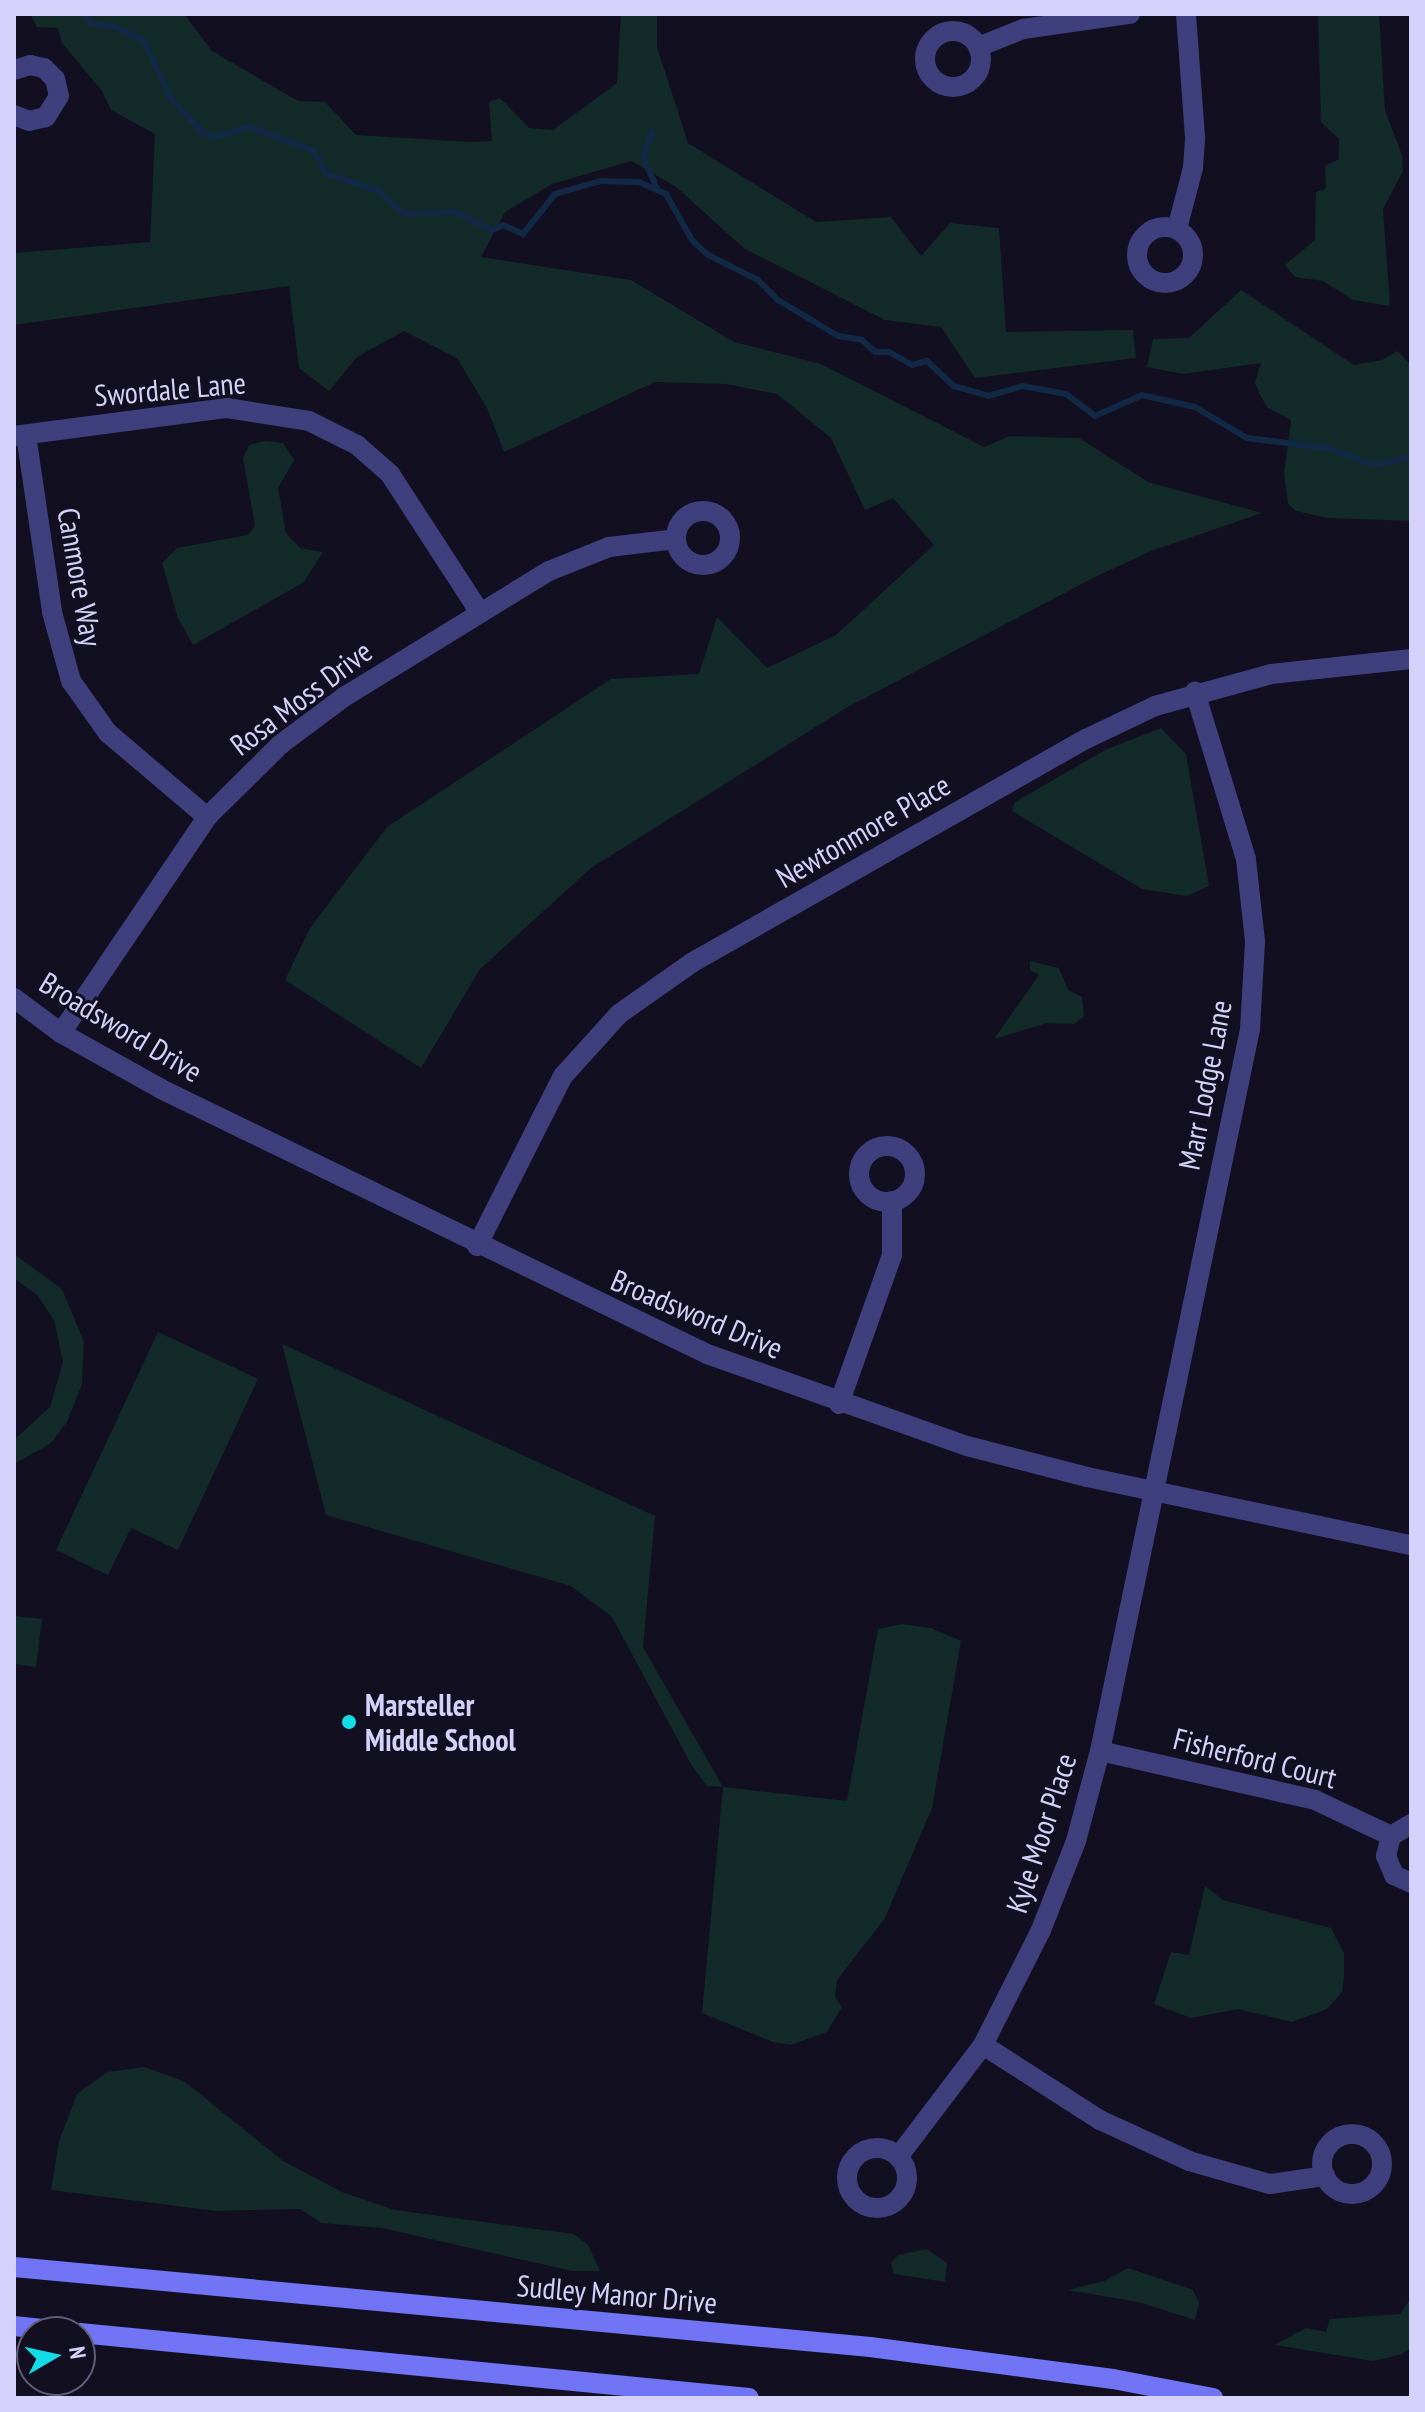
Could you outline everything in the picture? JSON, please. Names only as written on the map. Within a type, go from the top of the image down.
[{"type":"main road","name":"Sudley Manor Drive","points":[[14,2267],[870,2347],[1113,2379],[1213,2398]]},
{"type":"main road","points":[[96,2335],[749,2398]]},
{"type":"street","points":[[978,47],[1036,26],[1130,14]]},
{"type":"street","points":[[1177,229],[1193,168],[1195,137],[1186,14]]},
{"type":"street","points":[[14,70],[30,65],[44,68],[55,79],[59,96],[46,117],[29,121],[14,115]]},
{"type":"street","name":"Swordale Lane","points":[[20,436],[227,408],[309,421],[357,445],[390,474],[479,611]]},
{"type":"street","name":"Canmore Way","points":[[20,436],[52,612],[71,681],[108,733],[207,817]]},
{"type":"street","name":"Rosa Moss Drive","points":[[61,1033],[207,817],[240,781],[324,710],[479,611],[590,553],[676,539]]},
{"type":"street","name":"Newtonmore Place","points":[[477,1246],[563,1076],[643,996],[1086,739],[1195,692],[1298,670],[1411,659]]},
{"type":"street","name":"Marr Lodge Lane","points":[[1153,1491],[1254,988],[1246,859],[1195,692]]},
{"type":"street","name":"Broadsword Drive","points":[[14,998],[61,1033],[161,1089],[477,1246],[707,1354],[839,1404],[967,1446],[1153,1491],[1411,1545]]},
{"type":"street","points":[[839,1404],[892,1255],[892,1201]]},
{"type":"street","name":"Kyle Moor Place","points":[[898,2157],[983,2045],[1041,1930],[1076,1841],[1100,1751],[1153,1491]]},
{"type":"street","name":"Fisherford Court","points":[[1100,1751],[1315,1800],[1391,1836]]},
{"type":"street","points":[[1411,1824],[1391,1836],[1388,1866],[1411,1883]]},
{"type":"street","points":[[983,2045],[1100,2120],[1189,2161],[1270,2184],[1325,2176]]},
{"type":"green space","points":[[30,14],[184,14],[212,51],[298,101],[325,102],[356,135],[470,142],[492,141],[489,102],[500,98],[529,128],[553,130],[617,83],[621,14],[657,14],[657,47],[688,143],[816,222],[891,217],[921,256],[950,223],[999,228],[1006,332],[1133,330],[1136,358],[975,378],[941,327],[885,320],[745,249],[675,186],[631,161],[552,184],[505,212],[481,257],[631,280],[734,342],[821,364],[984,447],[1010,436],[1079,438],[1148,482],[1262,513],[1151,551],[1095,577],[846,708],[591,868],[480,969],[421,1068],[285,980],[310,928],[387,827],[611,679],[699,674],[717,617],[767,668],[836,635],[934,545],[893,498],[865,510],[831,438],[777,394],[726,384],[655,382],[504,452],[487,408],[457,358],[404,331],[357,357],[329,391],[299,368],[289,286],[14,325],[14,253],[150,242],[155,134],[111,110],[102,91],[62,43],[58,28],[37,27]]},
{"type":"green space","points":[[1318,14],[1379,14],[1385,110],[1402,155],[1403,171],[1383,209],[1390,306],[1353,300],[1323,281],[1295,277],[1285,265],[1315,240],[1316,192],[1326,189],[1325,166],[1339,159],[1339,139],[1321,122]]},
{"type":"green space","points":[[1241,290],[1354,365],[1382,360],[1397,351],[1411,365],[1411,521],[1327,518],[1296,511],[1288,504],[1284,474],[1291,420],[1268,408],[1261,397],[1255,383],[1261,363],[1183,374],[1147,367],[1153,339],[1189,338]]},
{"type":"green space","points":[[266,441],[283,443],[294,460],[278,488],[286,533],[300,548],[323,552],[304,582],[193,645],[178,618],[162,563],[177,548],[248,535],[255,526],[243,458],[249,445]]},
{"type":"green space","points":[[1161,728],[1186,754],[1209,886],[1187,896],[1142,889],[1012,811],[1015,802],[1105,750]]},
{"type":"green space","points":[[1030,961],[1059,968],[1068,990],[1082,997],[1084,1016],[1074,1024],[1047,1023],[994,1039],[1039,975],[1030,970]]},
{"type":"green space","points":[[14,1254],[62,1289],[84,1342],[82,1384],[67,1422],[50,1444],[14,1464],[14,1440],[50,1407],[63,1362],[54,1320],[37,1295],[14,1278]]},
{"type":"green space","points":[[158,1332],[258,1379],[178,1550],[131,1528],[108,1575],[56,1550]]},
{"type":"green space","points":[[282,1344],[655,1516],[643,1647],[723,1787],[707,1786],[692,1766],[612,1617],[571,1586],[326,1515]]},
{"type":"green space","points":[[14,1616],[42,1619],[36,1667],[14,1664]]},
{"type":"green space","points":[[902,1624],[931,1628],[961,1641],[932,1808],[885,1918],[837,1980],[835,1997],[842,2007],[827,2032],[791,2045],[773,2042],[702,2013],[723,1787],[847,1801],[878,1629]]},
{"type":"green space","points":[[1205,1886],[1223,1900],[1331,1928],[1344,1953],[1344,1977],[1342,1992],[1327,2009],[1292,2022],[1238,2009],[1191,2018],[1154,2004],[1171,1952],[1189,1955]]},
{"type":"green space","points":[[144,2067],[184,2081],[283,2161],[342,2192],[395,2210],[574,2234],[588,2245],[600,2271],[572,2271],[382,2228],[321,2223],[300,2209],[216,2211],[51,2190],[59,2141],[77,2094],[107,2072]]},
{"type":"green space","points":[[927,2249],[947,2263],[945,2282],[894,2274],[891,2263],[898,2255]]},
{"type":"green space","points":[[1128,2268],[1193,2290],[1199,2303],[1195,2320],[1138,2302],[1068,2290],[1104,2281]]},
{"type":"green space","points":[[1411,2298],[1411,2349],[1399,2355],[1373,2361],[1275,2345],[1306,2328],[1326,2332],[1330,2319],[1400,2314]]},
{"type":"waterway","points":[[83,14],[91,23],[116,27],[144,41],[171,98],[202,132],[213,137],[250,127],[314,151],[326,174],[377,190],[405,214],[454,212],[492,230],[503,225],[523,234],[555,194],[601,181],[639,182],[666,194],[692,240],[708,255],[758,280],[778,300],[838,336],[862,340],[875,352],[889,352],[912,365],[927,361],[954,386],[988,396],[1022,386],[1066,394],[1095,416],[1142,395],[1195,407],[1247,438],[1327,448],[1375,465],[1411,457]]},
{"type":"waterway","points":[[652,132],[643,157],[658,190]]},
{"type":"place","name":"Marsteller Middle School","points":[[349,1722]]}]
